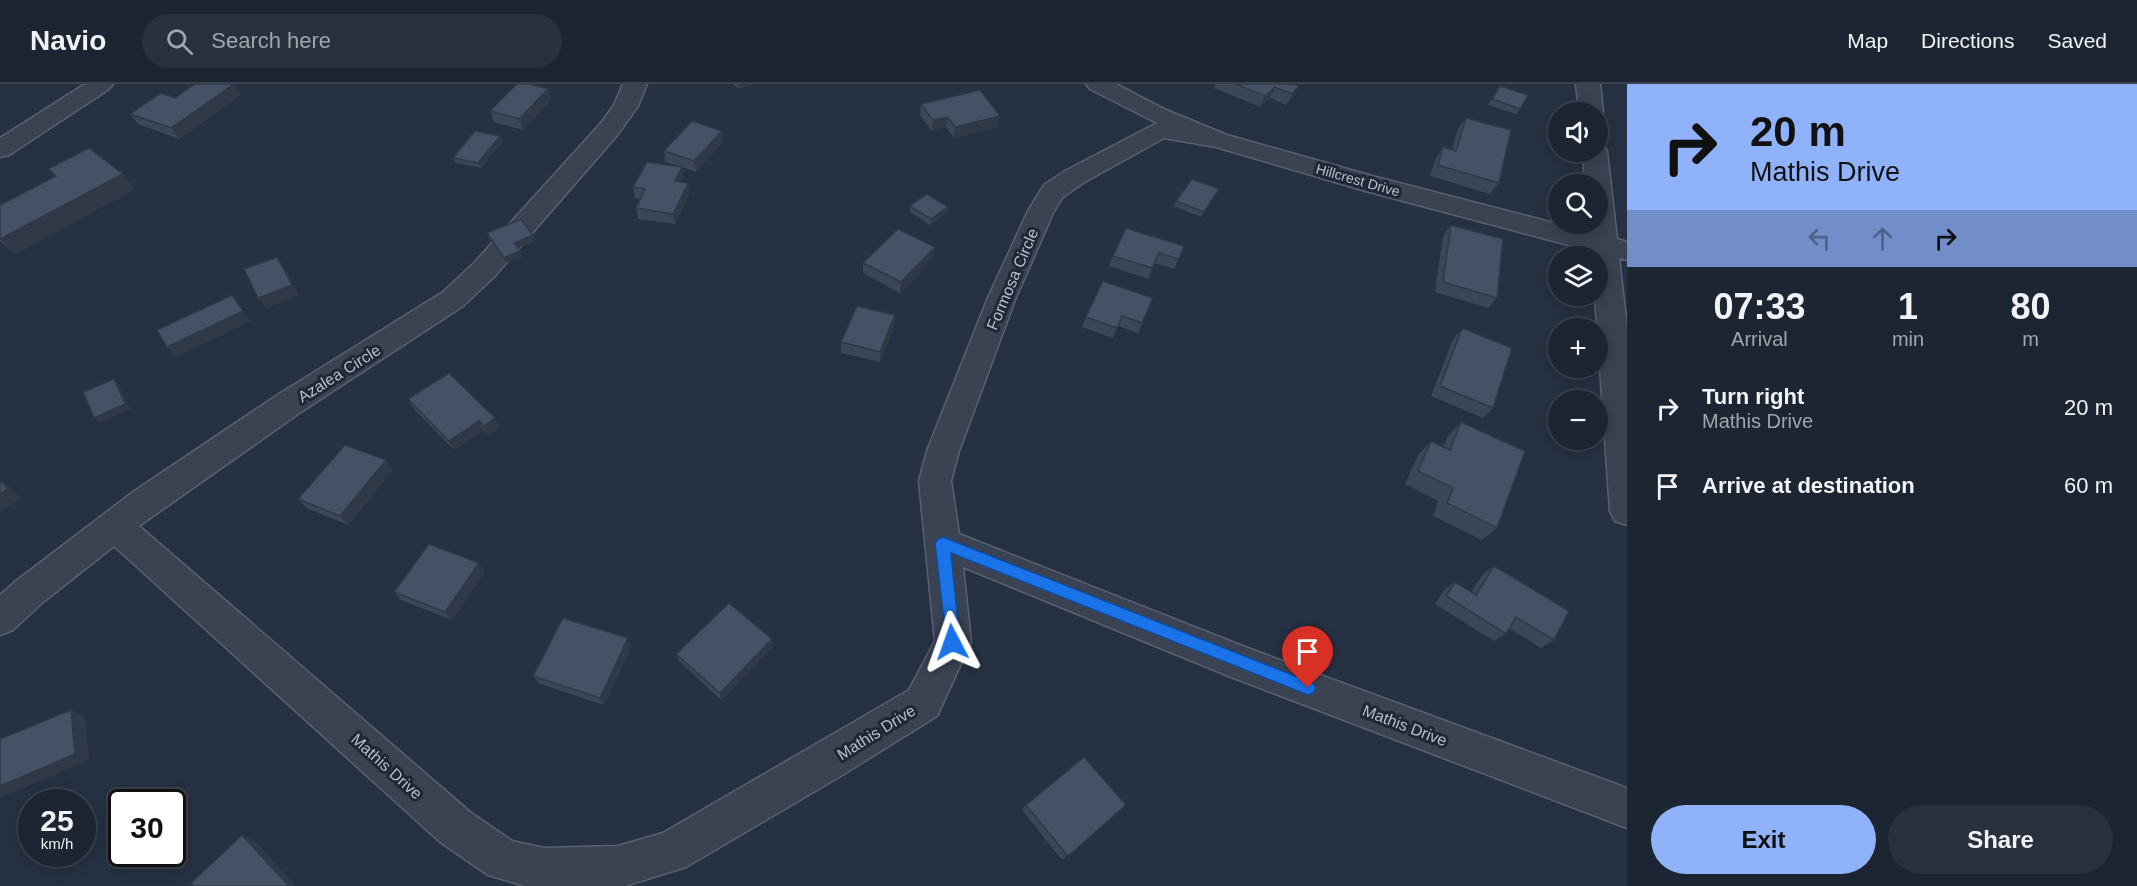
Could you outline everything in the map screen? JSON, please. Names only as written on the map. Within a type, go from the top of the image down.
[{"type":"street","points":[[0,149],[101,84]]},
{"type":"street","name":"Azalea Circle","points":[[0,618],[28,592],[145,502],[287,405],[453,299],[484,270],[610,128],[626,106],[635,84]]},
{"type":"street","name":"Hillcrest Drive","points":[[1098,84],[1158,115],[1218,140],[1371,184],[1616,248]]},
{"type":"street","points":[[1587,84],[1589,102]]},
{"type":"street","name":"Formosa Circle","points":[[943,543],[935,481],[943,451],[1001,300],[1041,211],[1053,191],[1074,177],[1161,130],[1218,140]]},
{"type":"street","points":[[1597,162],[1616,248],[1627,512]]},
{"type":"street","name":"Mathis Drive","points":[[115,526],[455,827],[526,875],[544,869],[624,876],[671,852],[825,763],[923,703],[952,642],[943,543],[1244,664],[1627,808]]},
{"type":"building","points":[[195,84],[234,84],[171,128],[130,114],[161,93],[175,98]]},
{"type":"building","points":[[517,84],[530,84],[548,89],[519,119],[490,111]]},
{"type":"building","points":[[1236,84],[1293,84],[1299,86],[1292,94],[1275,87],[1265,96]]},
{"type":"building","points":[[1500,86],[1528,95],[1520,109],[1492,99]]},
{"type":"building","points":[[980,90],[1000,116],[955,127],[948,117],[933,120],[921,104]]},
{"type":"building","points":[[1466,118],[1511,130],[1499,183],[1438,165],[1443,147],[1456,151]]},
{"type":"building","points":[[692,121],[722,131],[694,161],[664,151]]},
{"type":"building","points":[[475,131],[500,136],[478,163],[453,158]]},
{"type":"building","points":[[89,148],[123,174],[0,239],[0,205],[56,176],[48,169]]},
{"type":"building","points":[[647,162],[682,167],[675,181],[688,183],[673,214],[636,208],[645,189],[633,187]]},
{"type":"building","points":[[1192,179],[1219,189],[1204,212],[1176,201]]},
{"type":"building","points":[[927,194],[948,207],[931,219],[910,206]]},
{"type":"building","points":[[521,219],[533,235],[514,243],[520,251],[504,258],[487,233]]},
{"type":"building","points":[[1451,225],[1503,239],[1497,298],[1443,282]]},
{"type":"building","points":[[1126,228],[1184,246],[1179,259],[1159,253],[1152,268],[1113,256]]},
{"type":"building","points":[[898,229],[935,247],[901,282],[863,263]]},
{"type":"building","points":[[277,257],[292,285],[258,298],[244,269]]},
{"type":"building","points":[[1103,281],[1153,298],[1142,323],[1122,316],[1117,328],[1086,317]]},
{"type":"building","points":[[232,295],[243,311],[167,347],[157,330]]},
{"type":"building","points":[[857,306],[895,315],[880,352],[841,342]]},
{"type":"building","points":[[1462,328],[1512,348],[1493,408],[1440,386]]},
{"type":"building","points":[[449,373],[495,418],[484,426],[479,421],[449,441],[408,399]]},
{"type":"building","points":[[114,379],[125,404],[94,418],[83,392]]},
{"type":"building","points":[[1461,422],[1525,451],[1497,528],[1447,503],[1453,488],[1418,471],[1431,441],[1450,450]]},
{"type":"building","points":[[345,445],[386,460],[340,516],[298,499]]},
{"type":"building","points":[[0,481],[8,489],[0,494]]},
{"type":"building","points":[[429,544],[479,563],[445,612],[394,592]]},
{"type":"building","points":[[1494,566],[1569,611],[1554,640],[1516,617],[1506,634],[1446,596],[1455,582],[1476,595]]},
{"type":"building","points":[[729,603],[772,639],[720,693],[676,654]]},
{"type":"building","points":[[563,618],[628,638],[600,698],[533,676]]},
{"type":"building","points":[[71,710],[75,754],[0,786],[0,739]]},
{"type":"building","points":[[1084,757],[1126,805],[1068,856],[1026,805]]},
{"type":"building","points":[[242,835],[289,886],[194,886],[191,883]]},
{"type":"route","points":[[952,642],[943,543],[1100,608],[1308,688]]}]
